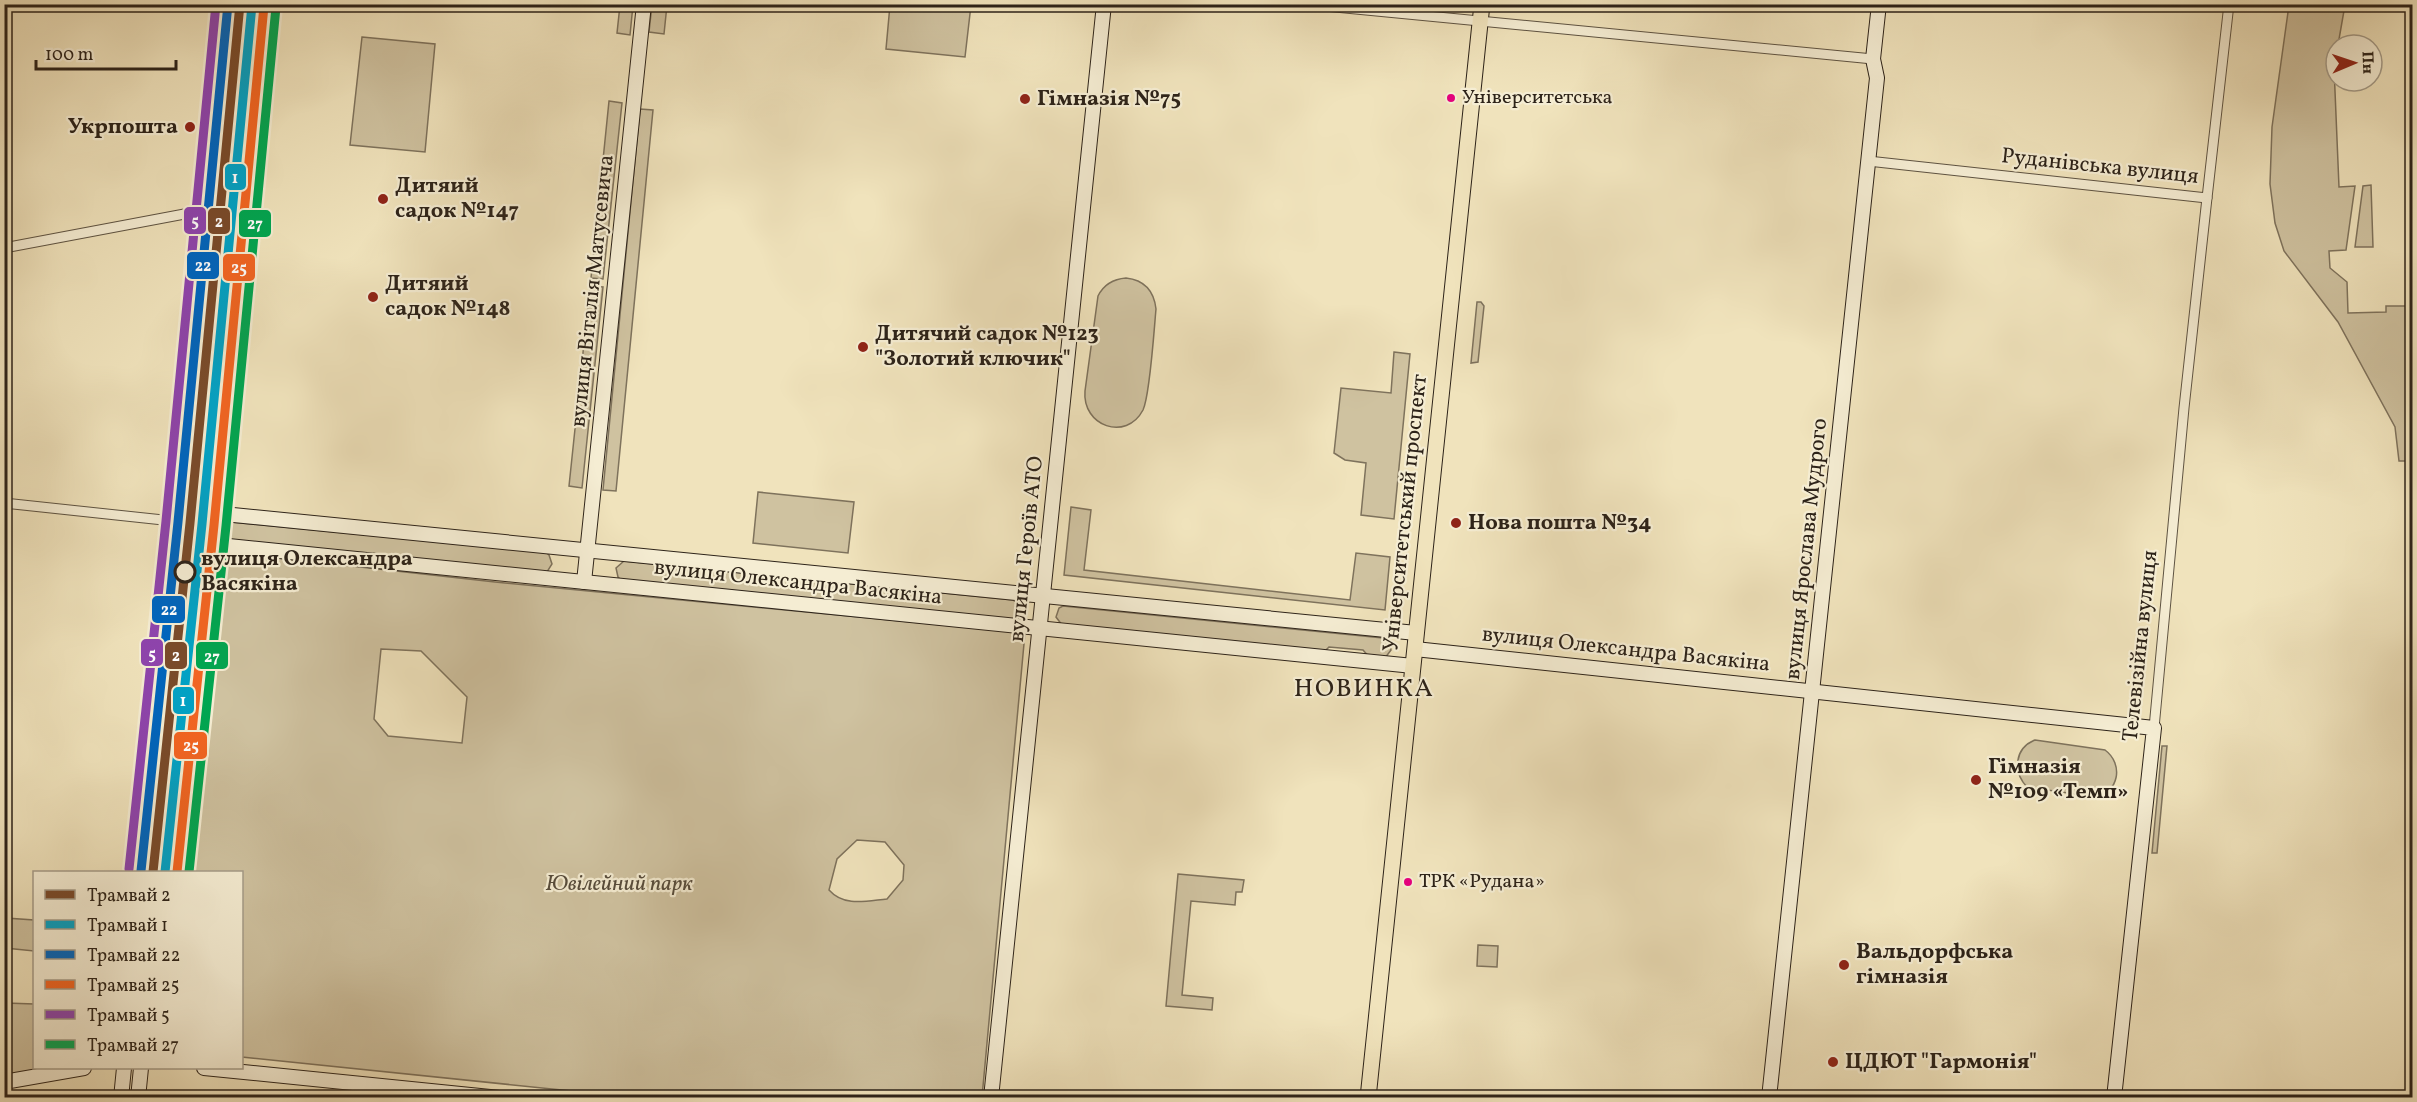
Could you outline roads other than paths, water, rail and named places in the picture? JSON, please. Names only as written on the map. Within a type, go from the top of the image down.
[{"type":"main road","name":"Університетський проспект","points":[[1368,1098],[1482,4]]},
{"type":"street","points":[[161,871],[194,543],[187,514],[229,4]]},
{"type":"street","points":[[145,871],[180,541],[187,514],[244,4]]},
{"type":"street","name":"вулиця Віталія Матусевича","points":[[584,582],[644,4]]},
{"type":"street","name":"вулиця Героїв АТО","points":[[991,1098],[1104,4]]},
{"type":"street","points":[[1304,4],[1873,59]]},
{"type":"street","name":"вулиця Ярослава Мудрого","points":[[1769,1098],[1877,78],[1873,59],[1879,4]]},
{"type":"street","name":"Руданівська вулиця","points":[[1868,160],[2207,198],[2229,4]]},
{"type":"street","name":"Телевізійна вулиця","points":[[2114,1098],[2207,198]]},
{"type":"street","points":[[4,248],[211,209]]},
{"type":"street","points":[[4,503],[187,514]]},
{"type":"street","name":"вулиця Олександра Васякіна","points":[[187,514],[587,549],[1042,597],[1416,633]]},
{"type":"street","name":"вулиця Олександра Васякіна","points":[[180,541],[1413,666]]},
{"type":"street","name":"вулиця Олександра Васякіна","points":[[1415,649],[2154,728]]},
{"type":"street","points":[[4,1082],[78,1069]]},
{"type":"street","points":[[121,1098],[123,1069]]},
{"type":"street","points":[[138,1098],[141,1069]]},
{"type":"street","points":[[214,1069],[500,1098]]},
{"type":"tram line","name":"5","points":[[129,869],[166,521],[216,4]]},
{"type":"tram line","name":"22","points":[[141,871],[178,522],[228,4]]},
{"type":"tram line","name":"2","points":[[153,871],[190,523],[240,4]]},
{"type":"tram line","name":"1","points":[[165,871],[202,524],[252,5]]},
{"type":"tram line","name":"25","points":[[177,871],[214,525],[264,6]]},
{"type":"tram line","name":"27","points":[[189,871],[226,526],[276,7]]},
{"type":"place","name":"Університетська","points":[[1451,98]]},
{"type":"place","name":"Гімназія №75","points":[[1025,99]]},
{"type":"place","name":"Укрпошта","points":[[190,127]]},
{"type":"place","name":"Дитяий садок №147","points":[[383,199]]},
{"type":"place","name":"Дитяий садок №148","points":[[373,297]]},
{"type":"place","name":"Дитячий садок №123 \"Золотий ключик\"","points":[[863,347]]},
{"type":"place","name":"Нова пошта №34","points":[[1456,523]]},
{"type":"place","name":"вулиця Олександра Васякіна","points":[[185,572]]},
{"type":"place","name":"Гімназія №109 «Темп»","points":[[1976,780]]},
{"type":"place","name":"ТРК «Рудана»","points":[[1408,882]]},
{"type":"place","name":"Вальдорфська гімназія","points":[[1844,965]]},
{"type":"place","name":"ЦДЮТ \"Гармонія\"","points":[[1833,1062]]},
{"type":"district","name":"НОВИНКА","points":[[1364,689]]},
{"type":"park label","name":"Ювілейний парк","points":[[619,884]]}]
